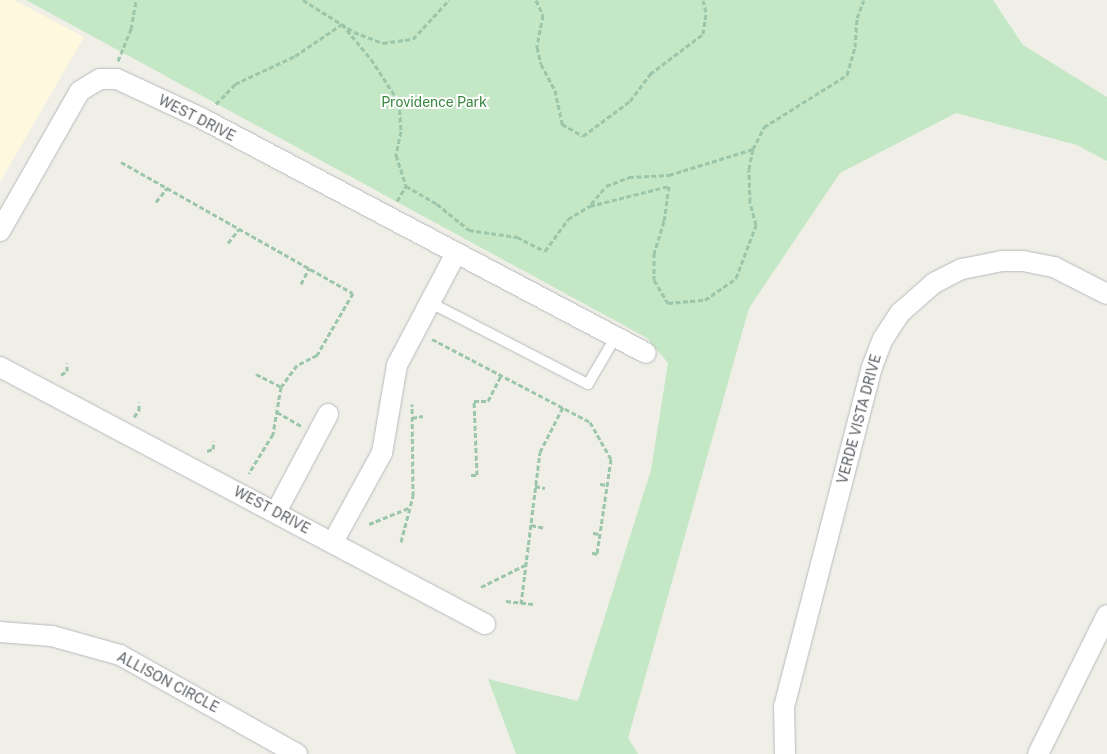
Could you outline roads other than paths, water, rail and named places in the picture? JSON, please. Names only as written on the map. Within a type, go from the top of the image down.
[{"type":"street","name":"WEST DRIVE","points":[[0,232],[80,91],[100,79],[113,78],[201,118],[455,255],[646,353]]},
{"type":"street","points":[[332,542],[382,453],[397,365],[455,255]]},
{"type":"street","name":"VERDE VISTA DRIVE","points":[[785,754],[784,707],[872,367],[883,339],[900,313],[934,283],[962,269],[1002,261],[1023,261],[1054,268],[1107,294]]},
{"type":"street","name":"WEST DRIVE","points":[[0,367],[485,624]]},
{"type":"street","points":[[276,512],[328,414]]},
{"type":"street","points":[[1038,754],[1107,615]]},
{"type":"street","name":"ALLISON CIRCLE","points":[[0,632],[52,636],[120,655],[297,754]]},
{"type":"lane","points":[[429,302],[588,384],[615,338]]},
{"type":"park label","name":"Providence Park","points":[[434,102]]}]
